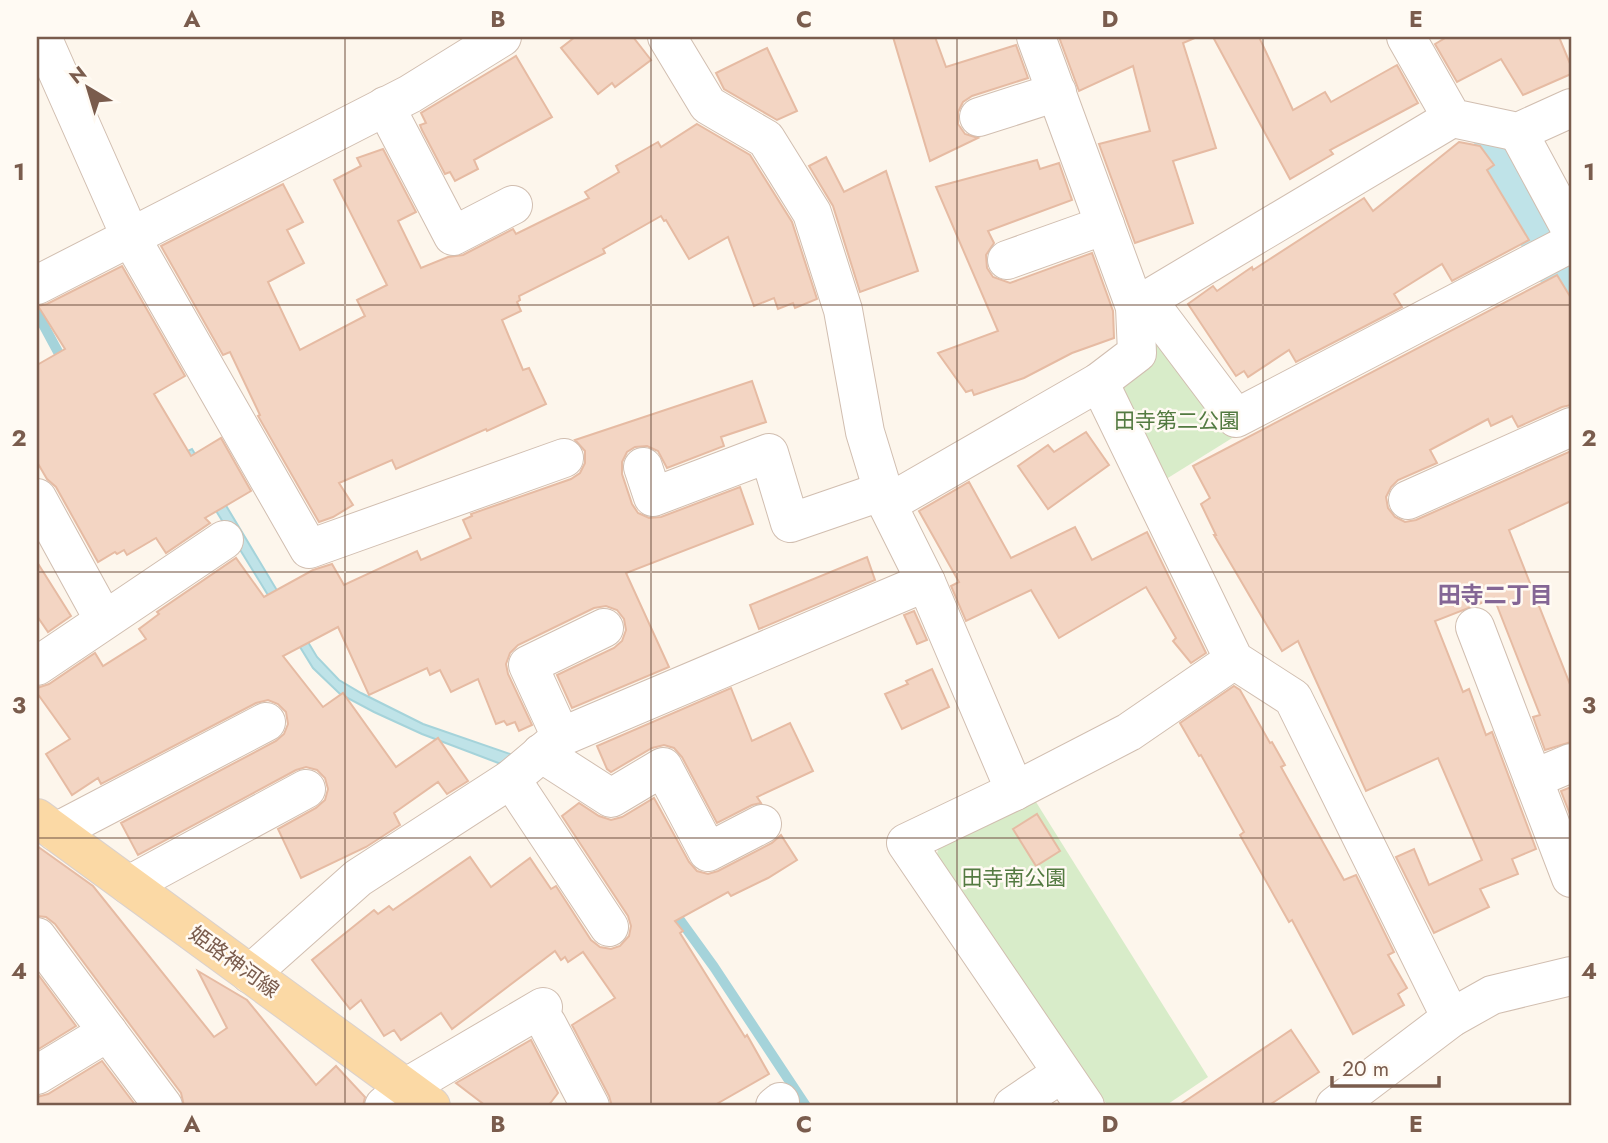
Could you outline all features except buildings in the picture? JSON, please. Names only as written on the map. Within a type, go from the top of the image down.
[{"type":"main road","name":"姫路神河線","points":[[46,825],[250,974],[407,1100]]},
{"type":"street","points":[[42,37],[131,238],[309,549],[564,457]]},
{"type":"street","points":[[37,285],[410,94],[502,37]]},
{"type":"street","points":[[667,37],[708,105],[766,139],[812,213],[844,310],[865,432],[885,498],[926,582],[1015,791]]},
{"type":"street","points":[[643,467],[653,497],[769,453],[790,523],[885,498],[1100,382],[1137,353],[1135,307],[1036,37]]},
{"type":"street","points":[[1406,37],[1452,118]]},
{"type":"street","points":[[979,117],[1057,92]]},
{"type":"street","points":[[385,106],[453,236],[513,205]]},
{"type":"street","points":[[1135,307],[1452,118],[1518,132],[1571,108]]},
{"type":"street","points":[[1135,307],[1160,317],[1236,418],[1563,242],[1518,132]]},
{"type":"street","points":[[1007,260],[1105,225]]},
{"type":"street","points":[[1100,382],[1234,660],[1293,698],[1451,1018]]},
{"type":"street","points":[[1408,500],[1571,427]]},
{"type":"street","points":[[37,498],[104,620]]},
{"type":"street","points":[[37,666],[225,540]]},
{"type":"street","points":[[250,974],[358,878],[511,779],[551,745],[926,582]]},
{"type":"street","points":[[1475,627],[1571,878]]},
{"type":"street","points":[[604,628],[528,665],[551,745],[611,798],[663,767],[708,852],[762,824]]},
{"type":"street","points":[[1085,1106],[906,843],[1129,732],[1234,660]]},
{"type":"street","points":[[46,825],[266,722]]},
{"type":"street","points":[[1533,779],[1571,763]]},
{"type":"street","points":[[511,779],[609,927]]},
{"type":"street","points":[[129,885],[306,789]]},
{"type":"street","points":[[37,936],[163,1106]]},
{"type":"street","points":[[1335,1106],[1451,1018],[1492,995],[1571,976]]},
{"type":"street","points":[[407,1100],[545,1015],[590,1106]]},
{"type":"street","points":[[37,1075],[108,1032]]},
{"type":"street","points":[[1013,1106],[1062,1073]]},
{"type":"green space","name":"田寺第二公園","points":[[1156,331],[1237,435],[1163,481],[1119,392]]},
{"type":"green space","name":"田寺南公園","points":[[1031,794],[1208,1077],[1165,1106],[1108,1106],[938,874],[935,865],[938,849]]},
{"type":"water","points":[[192,449],[317,657],[339,680],[423,724],[513,755],[501,764],[422,734],[340,694],[313,668],[181,454]]},
{"type":"waterway","points":[[1502,158],[1542,218],[1571,272]]},
{"type":"waterway","points":[[37,313],[64,363]]},
{"type":"waterway","points":[[672,909],[714,967],[806,1106]]},
{"type":"district","name":"田寺二丁目","points":[[1495,595]]}]
